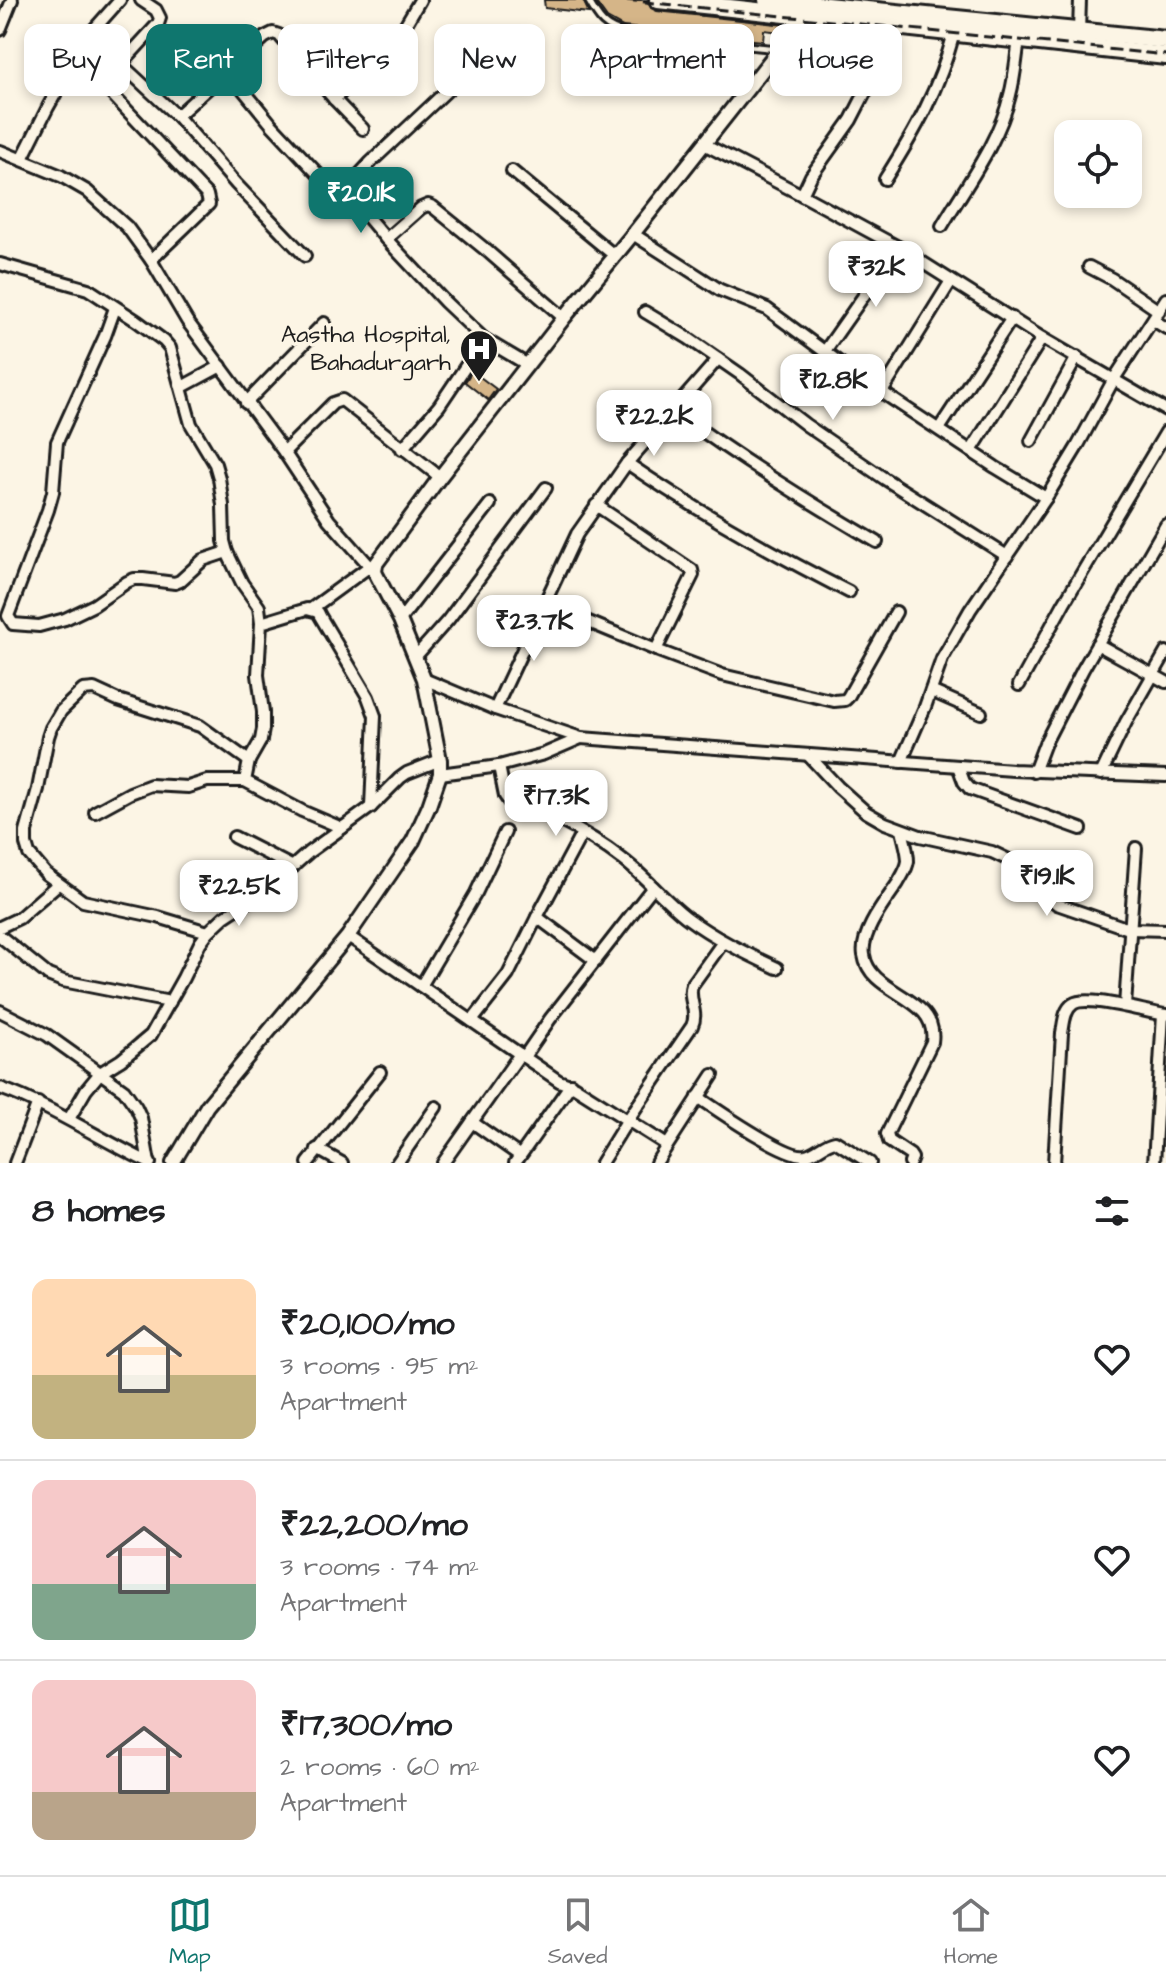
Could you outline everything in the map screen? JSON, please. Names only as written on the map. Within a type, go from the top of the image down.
[{"type":"main road","points":[[658,0],[876,24]]},
{"type":"main road","points":[[767,0],[825,3],[1166,40]]},
{"type":"main road","points":[[902,27],[1166,56]]},
{"type":"street","points":[[0,30],[12,0]]},
{"type":"street","points":[[22,159],[88,36],[120,0]]},
{"type":"street","points":[[130,54],[160,18],[156,10],[141,0]]},
{"type":"street","points":[[334,99],[394,44],[420,0]]},
{"type":"street","points":[[1079,32],[1080,0]]},
{"type":"street","points":[[799,24],[806,15]]},
{"type":"street","points":[[885,179],[933,96],[946,65],[954,33]]},
{"type":"street","points":[[262,40],[276,34],[363,129]]},
{"type":"street","points":[[942,226],[1003,118],[1010,96],[1019,40]]},
{"type":"street","points":[[261,623],[311,609],[372,569],[564,318],[770,60]]},
{"type":"street","points":[[130,72],[177,116],[305,256]]},
{"type":"street","points":[[113,96],[210,199],[206,208],[151,260]]},
{"type":"street","points":[[177,116],[199,96]]},
{"type":"street","points":[[248,96],[272,125],[338,192],[345,190],[441,96]]},
{"type":"street","points":[[802,195],[863,96]]},
{"type":"street","points":[[704,144],[898,247],[1042,338],[1166,410]]},
{"type":"street","points":[[0,151],[61,176],[87,191],[127,227],[151,260],[187,321],[284,452],[337,531],[372,569],[400,620],[424,679],[440,767],[429,806],[413,841],[348,936],[207,1106],[173,1163]]},
{"type":"street","points":[[512,171],[615,256]]},
{"type":"street","points":[[345,190],[445,302],[484,339],[528,365]]},
{"type":"street","points":[[386,239],[421,208],[428,205],[433,207],[564,318]]},
{"type":"street","points":[[633,234],[720,290],[767,309],[882,392],[1046,498]]},
{"type":"street","points":[[825,351],[898,247]]},
{"type":"street","points":[[0,264],[88,289],[137,321],[170,348],[191,424],[215,464],[219,478],[227,552],[259,607],[258,675],[263,729],[261,740],[249,761],[245,781]]},
{"type":"street","points":[[1089,267],[1112,279],[1156,315],[1166,328]]},
{"type":"street","points":[[882,392],[951,281]]},
{"type":"street","points":[[901,762],[942,659],[970,610],[1046,498],[1114,379],[1166,299]]},
{"type":"street","points":[[0,633],[8,619],[51,501],[57,442],[115,308]]},
{"type":"street","points":[[645,312],[688,338],[926,507],[1007,556]]},
{"type":"street","points":[[939,429],[1012,318]]},
{"type":"street","points":[[246,403],[324,323]]},
{"type":"street","points":[[971,451],[1042,338]]},
{"type":"street","points":[[402,449],[439,406],[484,339]]},
{"type":"street","points":[[1031,441],[1077,357]]},
{"type":"street","points":[[495,709],[570,545],[627,463],[718,359]]},
{"type":"street","points":[[182,387],[221,366]]},
{"type":"street","points":[[284,452],[333,403],[342,400],[440,477]]},
{"type":"street","points":[[673,410],[813,505],[877,542]]},
{"type":"street","points":[[1019,685],[1166,432]]},
{"type":"street","points":[[627,463],[747,539],[849,592]]},
{"type":"street","points":[[416,656],[448,620],[546,488]]},
{"type":"street","points":[[400,620],[490,504]]},
{"type":"street","points":[[596,505],[692,570],[693,575],[656,650]]},
{"type":"street","points":[[1034,772],[1045,743],[1097,644],[1166,525]]},
{"type":"street","points":[[8,619],[13,624],[39,626],[65,619],[94,605],[127,582],[143,579],[175,583],[203,560],[227,552]]},
{"type":"street","points":[[543,603],[722,675],[834,701],[848,697],[896,612]]},
{"type":"street","points":[[311,609],[318,612],[368,697],[375,716],[371,807]]},
{"type":"street","points":[[1097,644],[1166,682]]},
{"type":"street","points":[[1101,774],[1166,652]]},
{"type":"street","points":[[424,679],[495,709],[581,738],[1034,772],[1166,776]]},
{"type":"street","points":[[208,932],[158,917],[83,901],[46,874],[29,854],[26,832],[51,728],[61,711],[83,690],[94,689],[118,700],[188,721],[208,730],[249,761]]},
{"type":"street","points":[[931,691],[981,713]]},
{"type":"street","points":[[69,1119],[100,1073],[141,1046],[151,1035],[208,932],[371,807],[407,773],[440,767],[499,766],[544,754],[581,738]]},
{"type":"street","points":[[809,756],[866,812],[885,823],[992,852],[1011,861],[1057,904],[1129,929],[1166,930]]},
{"type":"street","points":[[499,766],[505,796],[512,806],[551,816],[598,842],[623,859],[683,914],[723,942],[777,968]]},
{"type":"street","points":[[958,766],[970,789],[1081,829]]},
{"type":"street","points":[[95,812],[151,785],[188,787],[207,781],[245,781],[342,828]]},
{"type":"street","points":[[902,830],[907,853],[906,869],[863,942],[864,956],[873,976],[923,1011],[931,1022],[932,1042],[887,1134],[889,1141],[910,1155],[910,1163]]},
{"type":"street","points":[[421,986],[476,893],[505,832]]},
{"type":"street","points":[[472,1021],[508,975],[582,833]]},
{"type":"street","points":[[234,837],[293,867]]},
{"type":"street","points":[[1125,1006],[1136,848]]},
{"type":"street","points":[[0,927],[19,918],[58,884]]},
{"type":"street","points":[[443,1163],[653,887]]},
{"type":"street","points":[[537,917],[596,961]]},
{"type":"street","points":[[0,936],[48,975],[63,981],[170,1002]]},
{"type":"street","points":[[348,936],[561,1083],[571,1084],[667,1145]]},
{"type":"street","points":[[601,1163],[692,1026],[695,1020],[690,993],[692,985],[723,942]]},
{"type":"street","points":[[1054,1163],[1062,1033],[1069,1007],[1079,1001],[1125,1006],[1164,1015],[1162,1114],[1154,1163]]},
{"type":"street","points":[[0,1011],[47,1035],[124,1090],[141,1118],[150,1163]]},
{"type":"street","points":[[308,1163],[380,1072]]},
{"type":"street","points":[[656,1163],[713,1075]]},
{"type":"street","points":[[472,1122],[517,1159],[571,1084]]},
{"type":"street","points":[[0,1088],[38,1103],[150,1163]]},
{"type":"street","points":[[698,1097],[739,1125],[796,1154],[807,1155],[835,1141],[870,1163]]},
{"type":"street","points":[[15,1163],[38,1103]]},
{"type":"street","points":[[397,1163],[436,1107]]},
{"type":"street","points":[[317,1149],[342,1163]]},
{"type":"lane","points":[[588,0],[598,18],[609,29],[627,34],[770,48]]},
{"type":"building","points":[[544,0],[583,0],[589,13],[545,8]]},
{"type":"building","points":[[594,0],[647,0],[651,8],[657,11],[777,24],[770,24],[770,31],[764,30],[763,41],[754,40],[754,24],[618,24],[607,18]]},
{"type":"building","points":[[472,371],[496,389],[488,400],[465,382]]},
{"type":"railway","points":[[625,0],[1166,55]]},
{"type":"place","name":"Aastha Hospital, Bahadurgarh","points":[[479,383]]}]
